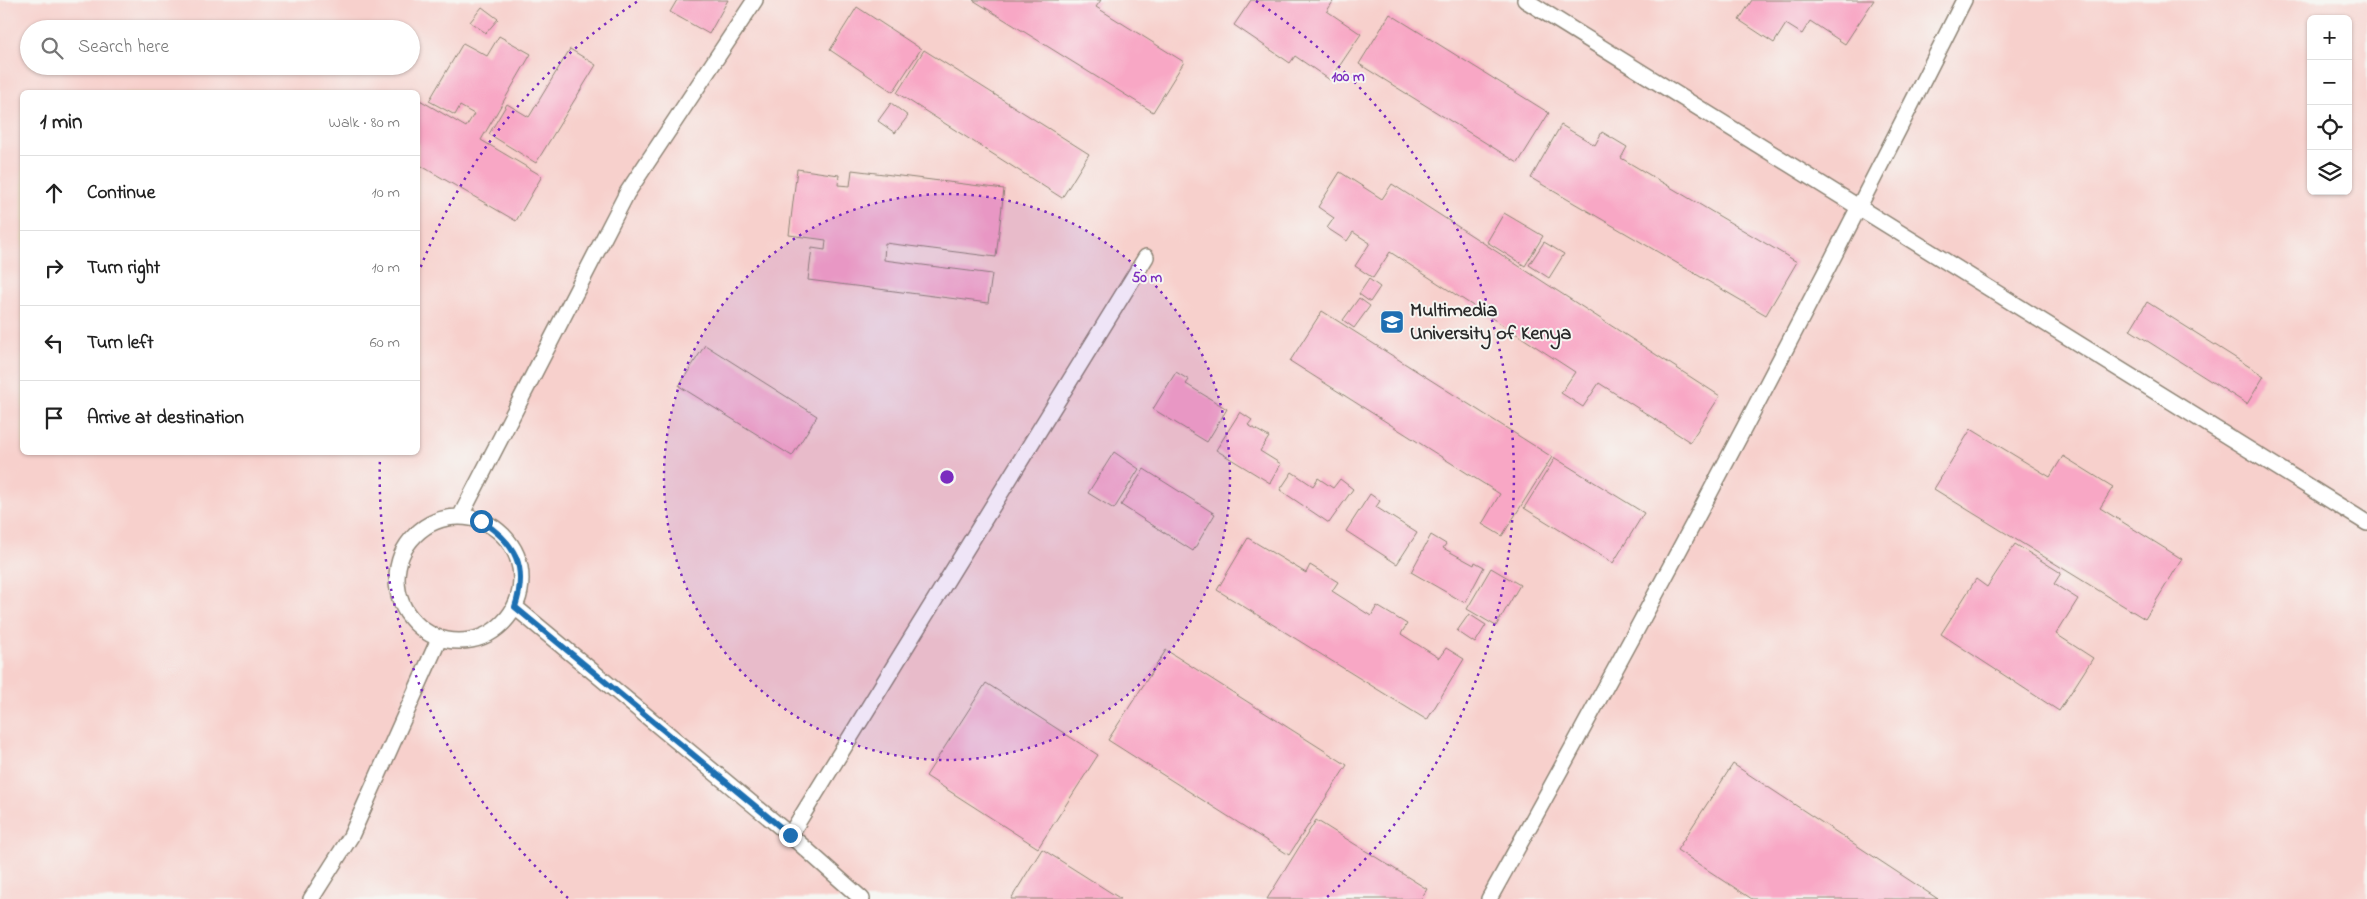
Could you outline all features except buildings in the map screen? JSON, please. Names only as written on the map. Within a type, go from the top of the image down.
[{"type":"lane","points":[[460,517],[627,193],[755,0]]},
{"type":"lane","points":[[1525,0],[2367,523]]},
{"type":"lane","points":[[1489,899],[1601,697],[1860,208],[1964,0]]},
{"type":"lane","points":[[790,835],[1146,257]]},
{"type":"lane","points":[[460,517],[481,521],[499,532],[513,549],[520,568],[520,590],[515,607],[505,621],[491,633],[457,642],[439,639],[420,628],[405,611],[398,591],[397,568],[405,548],[419,531],[438,520],[460,517]]},
{"type":"lane","points":[[515,607],[790,835],[862,899]]},
{"type":"lane","points":[[311,899],[351,836],[439,639]]},
{"type":"shaded area","name":"Multimedia University of Kenya","points":[[0,0],[2367,0],[2367,899],[0,899]]},
{"type":"place","name":"Multimedia University of Kenya","points":[[1392,322]]},
{"type":"route","points":[[481,521],[499,532],[513,549],[520,568],[520,590],[515,607],[790,835]]}]
